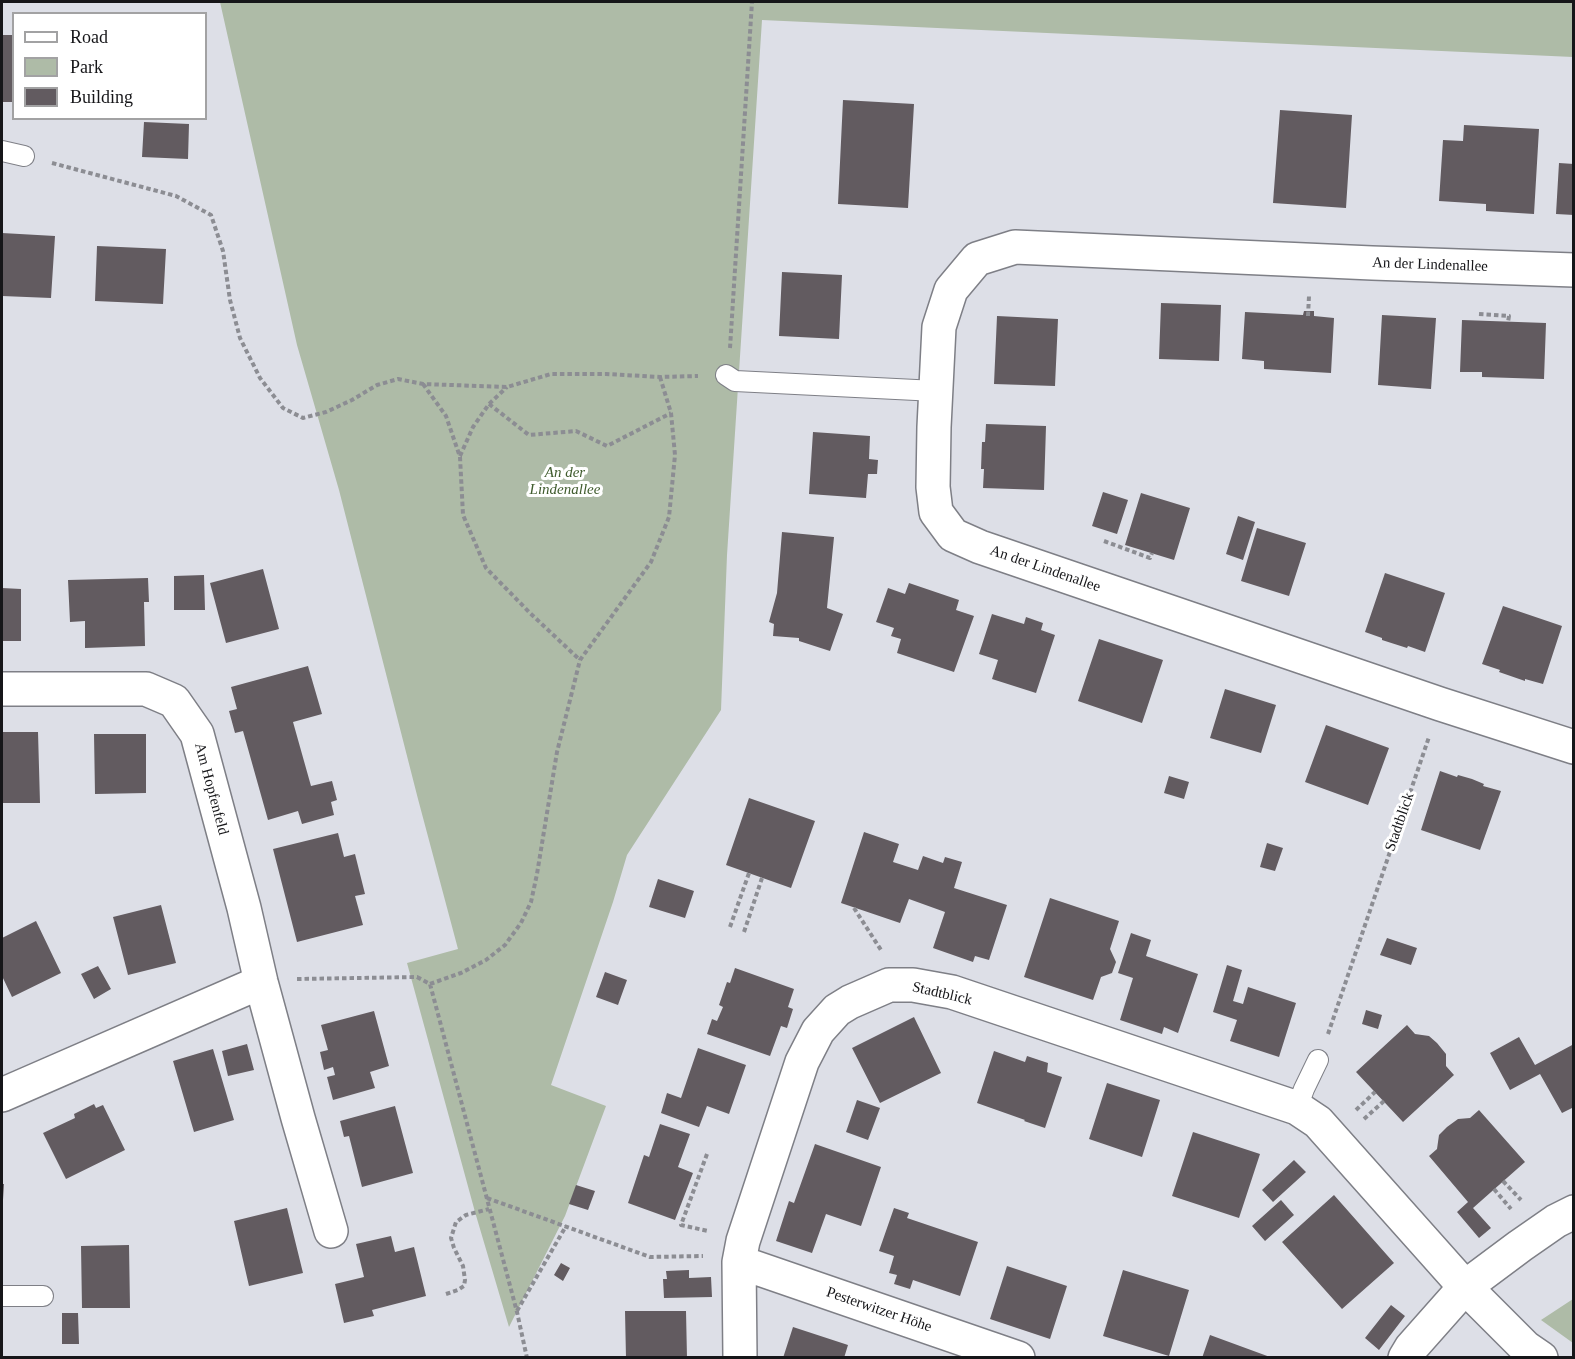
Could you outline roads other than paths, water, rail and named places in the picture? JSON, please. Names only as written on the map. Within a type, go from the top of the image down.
[{"type":"street","name":"An der Lindenallee","points":[[1574,270],[1015,247],[977,259],[951,290],[939,327],[933,487],[936,512],[953,535],[980,547],[1440,704],[1574,747]]},
{"type":"street","name":"Am Hopfenfeld","points":[[2,689],[146,689],[174,701],[197,734],[244,908],[276,980],[298,1118],[331,1231]]},
{"type":"street","points":[[2,1095],[276,980]]},
{"type":"street","name":"Stadtblick","points":[[740,1358],[724,1259],[747,1230],[802,1062],[818,1031],[837,1011],[850,1002],[889,985],[913,985],[952,993],[1297,1107],[1318,1122],[1465,1287],[1525,1347],[1541,1358]]},
{"type":"street","points":[[1405,1358],[1411,1348],[1465,1287],[1556,1221],[1574,1212]]},
{"type":"street","name":"Pesterwitzer Höhe","points":[[724,1259],[1018,1358]]},
{"type":"lane","points":[[2,151],[24,156]]},
{"type":"lane","points":[[726,375],[735,381],[936,391]]},
{"type":"lane","points":[[1297,1107],[1318,1060]]},
{"type":"lane","points":[[2,1296],[43,1296]]}]
